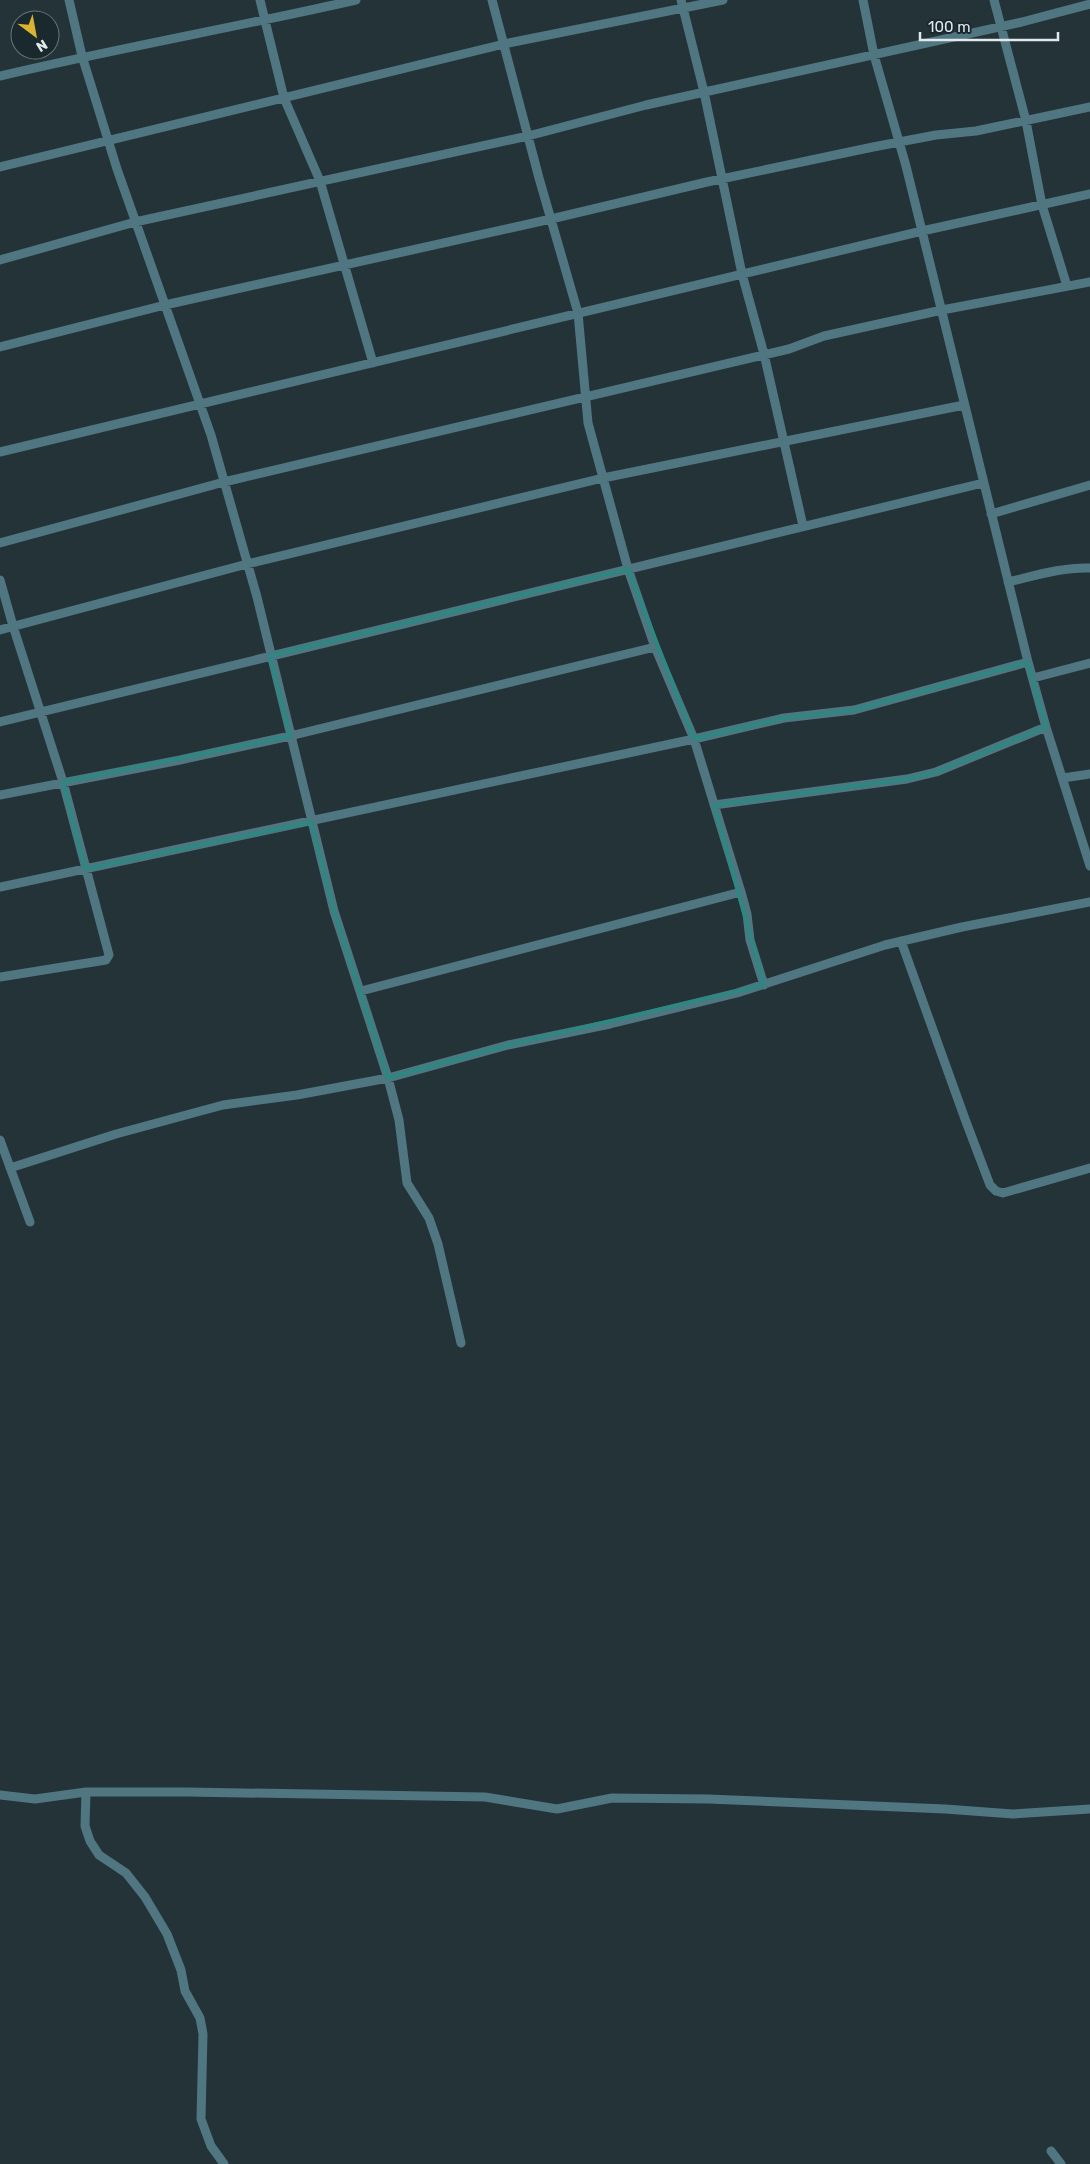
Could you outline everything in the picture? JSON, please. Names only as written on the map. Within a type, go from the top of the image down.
[{"type":"street","points":[[69,0],[82,56],[108,141],[200,404],[224,482],[247,564],[334,912],[361,991],[399,1120],[406,1183],[429,1218],[438,1244],[461,1343]]},
{"type":"street","points":[[260,0],[284,98],[320,181],[372,362]]},
{"type":"street","points":[[0,76],[82,56],[266,20],[356,0]]},
{"type":"street","points":[[492,0],[578,313],[588,424],[628,569],[655,647],[694,739],[742,892],[750,940],[764,985]]},
{"type":"street","points":[[0,167],[504,44],[682,4],[723,0]]},
{"type":"street","points":[[863,0],[874,55],[906,166],[1028,662],[1046,727],[1090,866]]},
{"type":"street","points":[[994,0],[1026,121],[1042,205],[1067,286]]},
{"type":"street","points":[[682,4],[724,178],[742,274],[764,354],[803,526]]},
{"type":"street","points":[[0,260],[135,222],[528,136],[646,105],[874,55],[1090,4]]},
{"type":"street","points":[[0,347],[165,305],[551,219],[724,178],[898,142],[1026,121],[1090,107]]},
{"type":"street","points":[[0,452],[922,231],[1090,194]]},
{"type":"street","points":[[0,543],[224,482],[788,349],[824,336],[942,310],[1090,282]]},
{"type":"street","points":[[0,630],[247,564],[603,478],[783,440],[964,405]]},
{"type":"street","points":[[0,722],[983,483]]},
{"type":"street","points":[[991,514],[1090,485]]},
{"type":"street","points":[[1008,582],[1054,571],[1078,567],[1090,568]]},
{"type":"street","points":[[0,580],[40,712],[64,782],[85,869],[109,955],[106,960],[0,977]]},
{"type":"street","points":[[0,795],[180,760],[290,736],[655,647]]},
{"type":"street","points":[[0,887],[311,822],[784,718],[854,710],[1028,662]]},
{"type":"street","points":[[1033,678],[1090,663]]},
{"type":"street","points":[[714,804],[936,772],[1046,727]]},
{"type":"street","points":[[1063,778],[1090,774]]},
{"type":"street","points":[[361,991],[742,892]]},
{"type":"street","points":[[10,1168],[116,1134],[224,1105],[296,1096],[388,1078],[508,1045],[610,1024],[764,985],[901,941],[1090,902]]},
{"type":"street","points":[[901,941],[990,1185],[996,1191],[1003,1193],[1090,1168]]},
{"type":"street","points":[[0,1140],[30,1222]]},
{"type":"street","points":[[86,1792],[85,1826],[90,1840],[99,1855],[126,1873],[145,1897],[167,1934],[181,1970],[185,1991],[200,2018],[204,2034],[201,2119],[211,2146],[224,2164]]},
{"type":"street","points":[[0,1795],[34,1799],[86,1792],[485,1797],[557,1809],[612,1798],[945,1809],[1013,1814],[1090,1809]]},
{"type":"street","points":[[1051,2151],[1061,2164]]},
{"type":"highlighted area","points":[[628,569],[694,739],[784,718],[854,710],[1028,662],[1046,727],[936,772],[907,779],[714,805],[764,985],[508,1045],[388,1078],[334,911],[311,822],[85,869],[63,782],[290,736],[270,656]]}]
